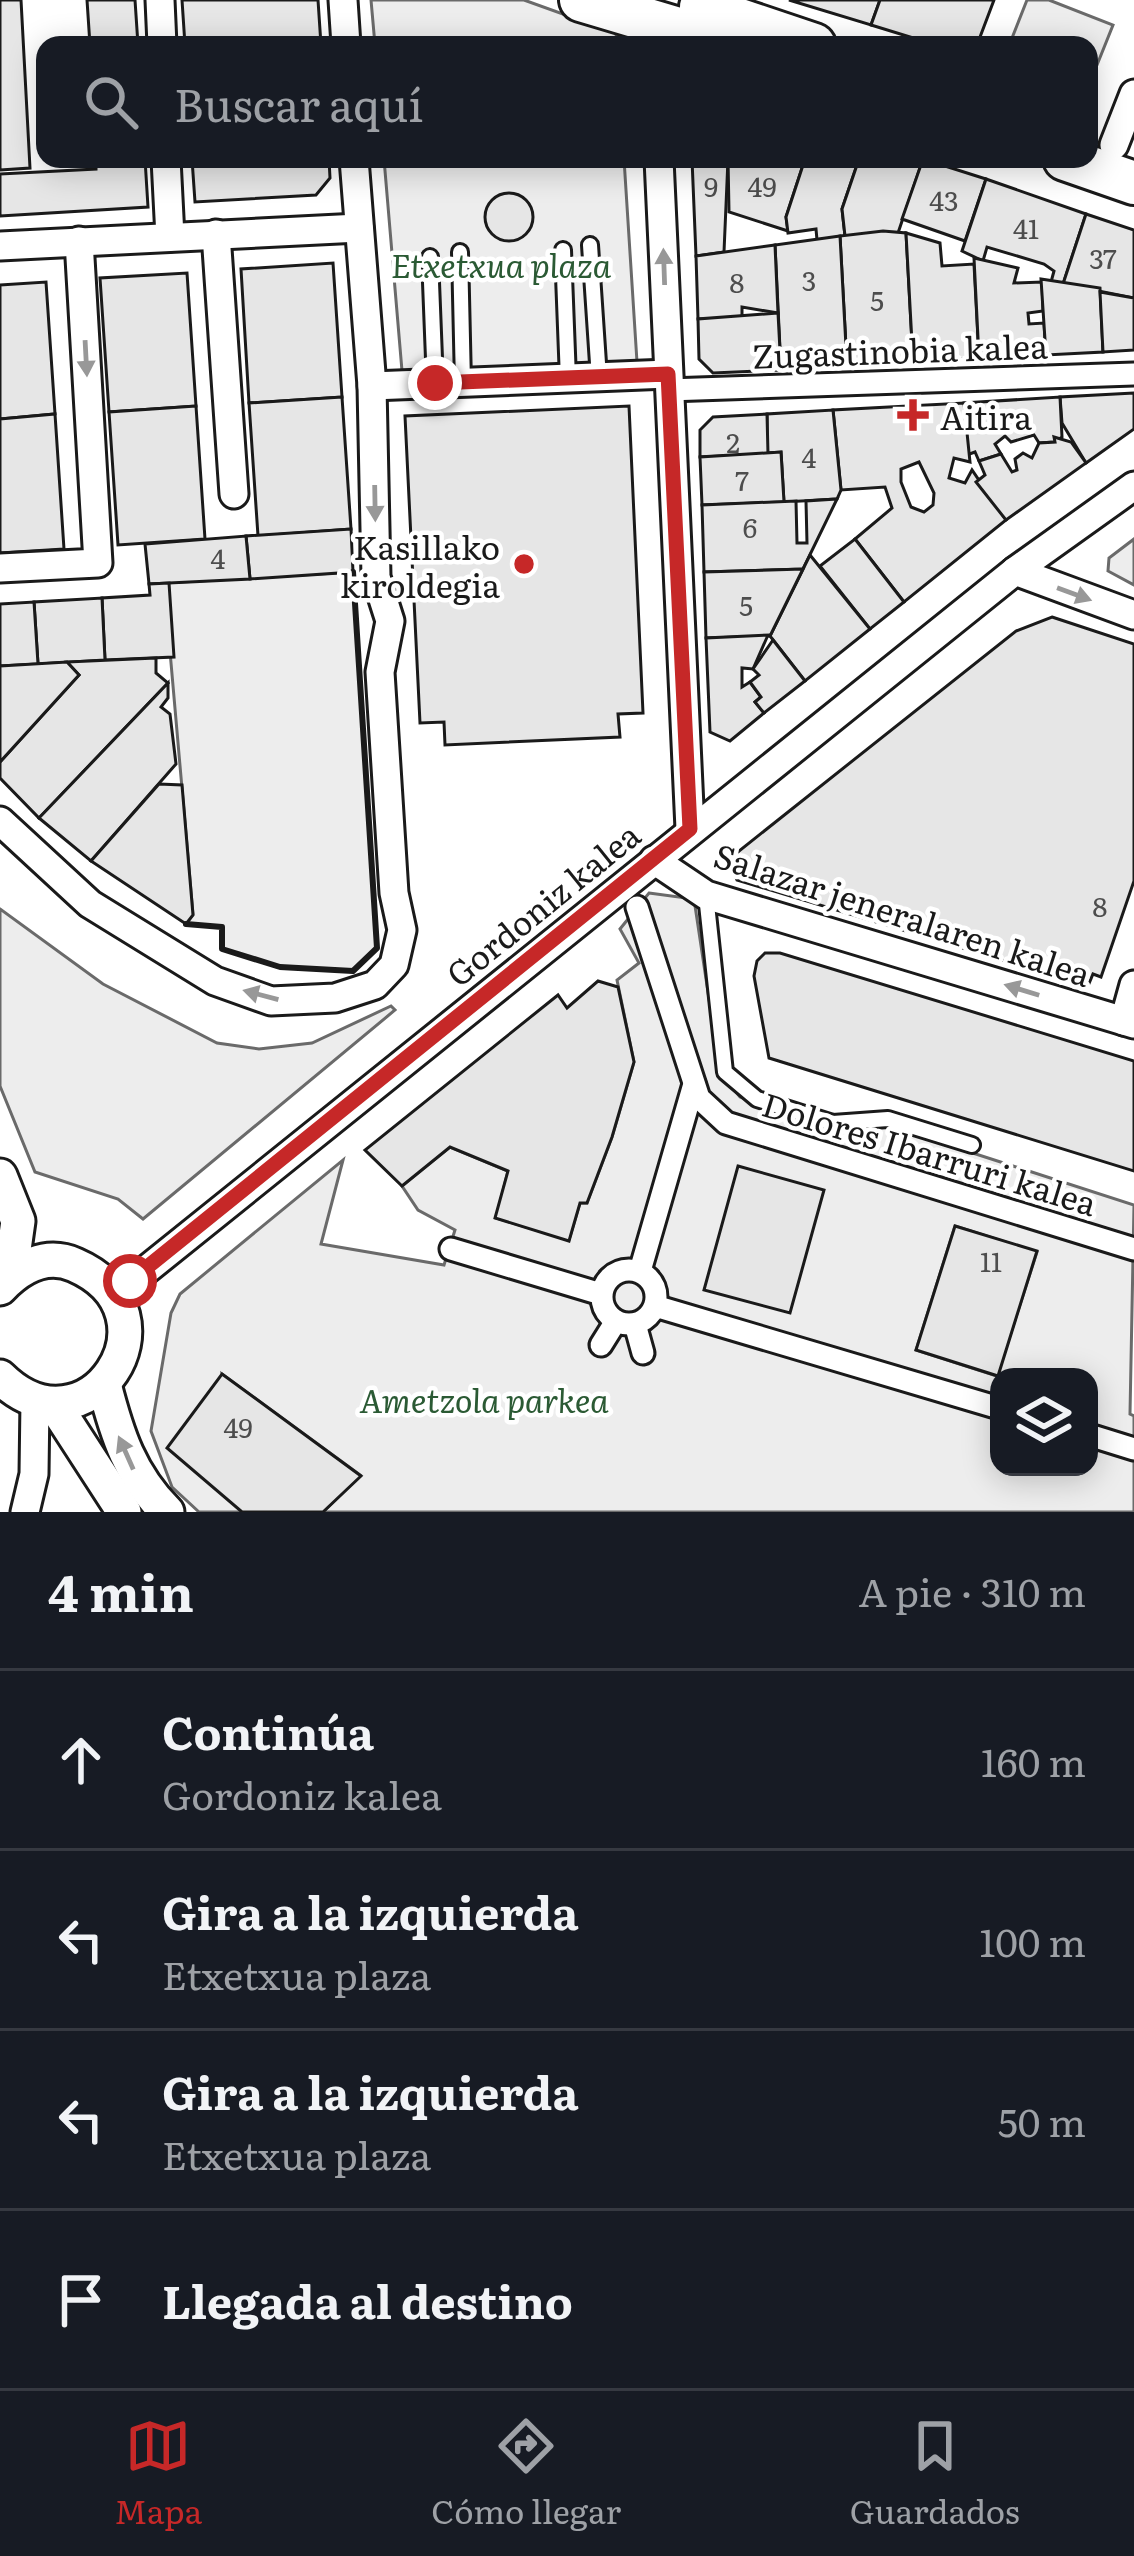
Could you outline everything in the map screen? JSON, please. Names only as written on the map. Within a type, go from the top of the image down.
[{"type":"main road","points":[[581,0],[766,36]]},
{"type":"main road","points":[[660,16],[710,36]]},
{"type":"main road","points":[[1091,168],[1134,183]]},
{"type":"street","points":[[160,0],[162,36]]},
{"type":"street","points":[[343,0],[345,36]]},
{"type":"street","points":[[1112,145],[1134,94]]},
{"type":"street","points":[[166,168],[170,237]]},
{"type":"street","points":[[0,821],[90,904],[215,981],[272,1001],[335,998],[375,985],[394,965],[402,930],[394,893],[380,673],[390,621],[376,577],[371,386],[355,168]]},
{"type":"street","points":[[659,168],[690,829]]},
{"type":"street","points":[[0,245],[359,228]]},
{"type":"street","points":[[216,234],[234,494]]},
{"type":"street","points":[[0,568],[98,563],[79,241]]},
{"type":"street","name":"Zugastinobia kalea","points":[[668,382],[1134,374]]},
{"type":"street","points":[[371,386],[599,378],[668,382]]},
{"type":"street","name":"Gordoniz kalea","points":[[115,1294],[1015,571],[1134,486]]},
{"type":"street","points":[[1015,571],[1134,615]]},
{"type":"street","name":"Salazar jeneralaren kalea","points":[[653,860],[706,895],[1129,1023]]},
{"type":"street","name":"Dolores Ibarruri kalea","points":[[637,908],[699,1098],[727,1123],[1134,1250]]},
{"type":"street","points":[[1129,1023],[1134,986]]},
{"type":"street","points":[[640,1271],[694,1084]]},
{"type":"street","points":[[0,1176],[18,1221],[115,1294],[126,1325],[125,1347],[104,1384],[89,1395],[45,1402]]},
{"type":"street","points":[[5,1283],[18,1221]]},
{"type":"street","points":[[451,1250],[602,1294]]},
{"type":"street","points":[[5,1283],[29,1264],[66,1261]]},
{"type":"street","points":[[643,1353],[626,1322],[604,1308],[602,1294],[618,1271],[640,1271],[655,1287],[655,1306]]},
{"type":"street","points":[[601,1345],[626,1322],[655,1306],[990,1405]]},
{"type":"street","points":[[0,1377],[45,1402],[124,1512]]},
{"type":"street","points":[[104,1384],[126,1456],[141,1486],[167,1512]]},
{"type":"street","points":[[25,1512],[45,1402]]},
{"type":"street","points":[[1098,1438],[1134,1449]]},
{"type":"lane","points":[[590,245],[599,378]]},
{"type":"lane","points":[[563,250],[568,379]]},
{"type":"lane","points":[[449,383],[460,252]]},
{"type":"lane","points":[[430,257],[449,383]]},
{"type":"lane","points":[[706,895],[725,1072],[757,1099],[832,1123],[888,1119],[971,1145]]},
{"type":"lane","points":[[863,1118],[869,1101]]},
{"type":"shaded area","points":[[371,0],[524,0],[616,36],[374,36]]},
{"type":"shaded area","points":[[1027,0],[1049,0],[1113,25],[1098,62],[1098,36],[1013,36]]},
{"type":"shaded area","name":"Etxetxua plaza","points":[[385,168],[625,168],[637,362],[402,371]]},
{"type":"shaded area","points":[[1134,539],[1134,585],[1108,571],[1109,558]]},
{"type":"shaded area","points":[[353,572],[377,948],[353,971],[280,967],[222,949],[221,927],[186,924],[193,914],[164,583]]},
{"type":"shaded area","points":[[649,893],[694,899],[720,1072],[740,1097],[829,1126],[886,1125],[1134,1205],[1130,1414],[1134,1416],[1134,1512],[323,1512],[360,1475],[222,1374],[242,1512],[199,1512],[172,1487],[151,1431],[171,1313],[180,1294],[343,1160],[321,1244],[444,1265],[455,1230],[418,1210],[402,1186],[450,1147],[508,1171],[496,1218],[569,1240],[580,1203],[587,1203],[612,1137],[634,1062],[617,980],[639,963],[620,929]],"holes":[[[955,1226],[1037,1252],[1000,1368],[1098,1368],[1098,1476],[990,1476],[990,1374],[916,1350]]]},
{"type":"shaded area","points":[[0,909],[103,984],[217,1043],[259,1049],[312,1043],[391,1006],[395,1010],[143,1219],[118,1199],[35,1172],[0,1086]]},
{"type":"building","points":[[0,0],[21,0],[30,168],[0,170]]},
{"type":"building","points":[[87,0],[135,0],[137,36],[89,36]]},
{"type":"building","points":[[182,0],[318,0],[320,36],[184,36]]},
{"type":"building","points":[[789,0],[880,0],[871,25]]},
{"type":"building","points":[[880,0],[994,0],[980,36],[907,36],[871,25]]},
{"type":"building","points":[[146,168],[148,207],[0,216],[0,174]]},
{"type":"building","points":[[193,168],[329,168],[330,178],[316,195],[195,202]]},
{"type":"building","points":[[692,168],[728,168],[724,252],[696,256]]},
{"type":"building","points":[[728,168],[802,168],[786,217],[788,231],[729,212]]},
{"type":"building","points":[[802,168],[856,168],[842,209],[845,236],[817,240],[816,229],[788,233],[786,217]]},
{"type":"building","points":[[856,168],[920,168],[898,233],[845,236],[842,209]]},
{"type":"building","points":[[920,168],[951,168],[986,179],[965,241],[902,219]]},
{"type":"building","points":[[986,179],[1086,214],[1063,284],[1051,282],[1054,271],[1044,264],[987,247],[983,261],[962,251]]},
{"type":"building","points":[[509,193],[526,200],[533,217],[526,234],[509,241],[492,234],[485,217],[492,200]]},
{"type":"building","points":[[1086,214],[1134,230],[1134,298],[1063,284]]},
{"type":"building","points":[[906,233],[913,361],[847,365],[840,236]]},
{"type":"building","points":[[906,233],[940,243],[942,266],[974,264],[979,358],[913,361]]},
{"type":"building","points":[[840,236],[847,365],[781,370],[775,245]]},
{"type":"building","points":[[775,245],[778,313],[742,307],[742,319],[698,319],[696,256]]},
{"type":"building","points":[[974,258],[1018,268],[1014,283],[1042,282],[1043,311],[1028,313],[1029,324],[1044,323],[1046,355],[979,358]]},
{"type":"building","points":[[333,263],[342,397],[249,403],[241,269]]},
{"type":"building","points":[[187,273],[196,406],[109,412],[100,278]]},
{"type":"building","points":[[1041,279],[1100,288],[1103,352],[1046,355]]},
{"type":"building","points":[[46,282],[55,414],[0,419],[0,285]]},
{"type":"building","points":[[1100,292],[1134,298],[1134,350],[1103,352]]},
{"type":"building","points":[[778,313],[781,370],[713,373],[699,359],[698,319]]},
{"type":"building","points":[[1134,393],[1134,429],[1086,463],[1062,423],[1060,397]]},
{"type":"building","points":[[342,397],[351,529],[258,536],[249,403]]},
{"type":"building","points":[[1060,397],[1062,437],[1055,442],[1039,443],[1034,435],[1011,442],[1005,436],[995,444],[1001,454],[979,461],[975,452],[967,455],[964,403]]},
{"type":"building","points":[[964,403],[970,462],[954,458],[949,478],[965,483],[972,470],[1006,520],[904,602],[855,539],[892,508],[885,487],[841,490],[833,410]],"holes":[[[919,462],[934,493],[933,505],[924,512],[911,507],[901,469]]]},
{"type":"building","points":[[196,406],[205,539],[118,545],[109,412]]},
{"type":"building","name":"Kasillako kiroldegia","points":[[629,406],[643,713],[618,714],[620,737],[445,745],[444,722],[420,723],[405,416]]},
{"type":"building","points":[[833,410],[841,490],[837,499],[784,502],[781,452],[767,453],[767,414]]},
{"type":"building","points":[[55,414],[64,549],[0,553],[0,419]]},
{"type":"building","points":[[767,414],[768,454],[700,457],[700,430],[713,417]]},
{"type":"building","points":[[1054,437],[1071,442],[1086,463],[1006,520],[976,482],[985,475],[979,461],[1001,454],[1012,472],[1017,470],[1015,459],[1023,453],[1032,458],[1039,443],[1055,442]]},
{"type":"building","points":[[781,452],[784,502],[702,505],[700,457]]},
{"type":"building","points":[[837,499],[803,569],[704,572],[702,505],[796,501],[797,543],[807,543],[806,501]]},
{"type":"building","points":[[351,529],[353,572],[250,579],[246,536]]},
{"type":"building","points":[[246,536],[250,579],[149,584],[145,544]]},
{"type":"building","points":[[855,539],[904,602],[870,629],[820,566]]},
{"type":"building","points":[[810,555],[870,629],[805,681],[770,636]]},
{"type":"building","points":[[803,569],[770,636],[706,638],[704,572]]},
{"type":"building","points":[[169,583],[174,657],[105,660],[102,598],[150,595],[149,584]]},
{"type":"building","points":[[102,598],[105,660],[38,664],[34,602]]},
{"type":"building","points":[[34,602],[38,664],[0,666],[0,604]]},
{"type":"building","points":[[1052,617],[1134,644],[1134,881],[1101,977],[1093,974],[1088,986],[737,880],[730,861],[739,851],[1016,631]]},
{"type":"building","points":[[768,635],[753,669],[742,668],[742,687],[750,682],[761,697],[755,702],[764,713],[730,741],[710,732],[706,638]]},
{"type":"building","points":[[773,640],[805,681],[764,713],[755,702],[761,697],[750,682],[759,675],[753,669]]},
{"type":"building","points":[[156,658],[156,673],[168,683],[39,818],[0,778],[0,762],[79,675],[67,662]]},
{"type":"building","points":[[67,662],[79,675],[0,762],[0,666]]},
{"type":"building","points":[[168,683],[168,698],[161,707],[170,714],[176,764],[91,861],[39,818]]},
{"type":"building","points":[[159,784],[182,785],[193,915],[186,924],[91,861]]},
{"type":"building","points":[[765,953],[780,953],[1134,1061],[1134,1171],[769,1058],[754,976],[757,961]]},
{"type":"building","points":[[598,981],[618,987],[634,1062],[612,1137],[587,1203],[580,1203],[569,1241],[495,1218],[508,1171],[450,1147],[402,1186],[365,1150],[558,995],[567,1008]]},
{"type":"building","points":[[738,1166],[824,1190],[790,1313],[704,1290]]},
{"type":"building","points":[[955,1226],[1037,1251],[1000,1368],[990,1368],[990,1373],[916,1350]]},
{"type":"building","points":[[222,1374],[361,1476],[323,1512],[242,1512],[167,1448]]},
{"type":"wall","points":[[186,924],[222,927],[222,949],[280,967],[353,971],[377,948],[353,572]]},
{"type":"place","name":"Aitira","points":[[913,415]]},
{"type":"place","name":"Kasillako kiroldegia","points":[[524,564]]},
{"type":"route","points":[[130,1281],[690,829],[668,374],[435,383]]},
{"type":"park label","name":"Ametzola parkea","points":[[484,1398]]}]
